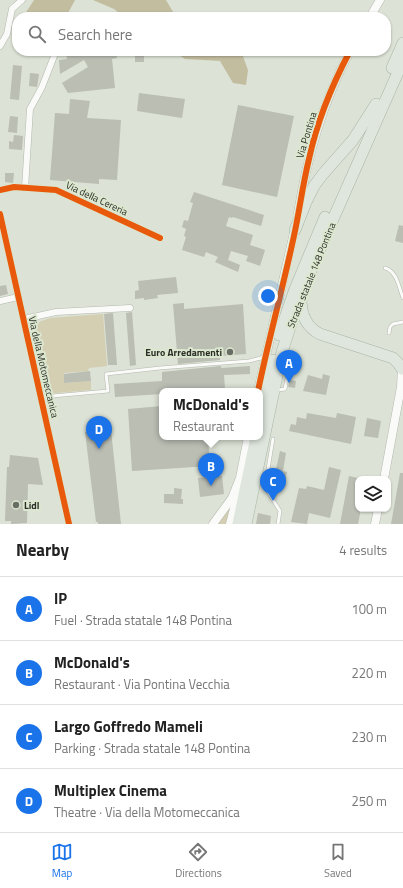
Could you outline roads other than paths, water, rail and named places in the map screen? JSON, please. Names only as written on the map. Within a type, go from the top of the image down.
[{"type":"highway","name":"Strada statale 148 Pontina","points":[[263,405],[284,318],[295,288],[403,43]]},
{"type":"highway","name":"Strada statale 148 Pontina","points":[[263,439],[282,352],[302,293],[403,61]]},
{"type":"highway","points":[[387,97],[403,74]]},
{"type":"highway","points":[[295,230],[314,186],[353,140],[376,104]]},
{"type":"highway","points":[[302,293],[301,306],[303,317],[314,331],[393,358],[402,368]]},
{"type":"highway","name":"Strada statale 148 Pontina","points":[[244,524],[256,440]]},
{"type":"highway","name":"Strada statale 148 Pontina","points":[[244,524],[263,440]]},
{"type":"street","points":[[0,46],[7,34],[12,9],[22,0]]},
{"type":"street","points":[[373,12],[380,0]]},
{"type":"street","points":[[25,188],[30,109],[42,87],[54,56]]},
{"type":"street","name":"Via Pontina","points":[[259,388],[295,230],[315,134],[337,77],[348,56]]},
{"type":"street","name":"Via della Cereria","points":[[0,190],[25,188],[60,191],[160,238]]},
{"type":"street","name":"Via della Motomeccanica","points":[[0,214],[2,239],[24,319],[69,524]]},
{"type":"street","points":[[0,301],[18,297]]},
{"type":"street","points":[[24,319],[56,312],[130,308]]},
{"type":"street","points":[[385,476],[402,387],[402,368]]},
{"type":"street","points":[[230,524],[247,440]]},
{"type":"street","points":[[213,524],[232,498],[240,478]]},
{"type":"street","points":[[375,524],[377,512]]},
{"type":"lane","points":[[385,268],[391,270],[394,275],[403,298]]},
{"type":"lane","points":[[389,332],[390,327],[393,324],[403,322]]},
{"type":"lane","points":[[41,397],[108,391],[106,374],[249,361],[261,358],[266,354]]},
{"type":"lane","points":[[273,440],[265,487],[280,511],[278,524]]},
{"type":"place","name":"Euro Arredamenti","points":[[230,352]]},
{"type":"place","name":"IP","points":[[289,383]]},
{"type":"place","name":"Multiplex Cinema","points":[[99,449]]},
{"type":"place","name":"McDonald's","points":[[211,486]]},
{"type":"place","name":"Largo Goffredo Mameli","points":[[273,501]]},
{"type":"place","name":"Lidl","points":[[16,505]]}]
